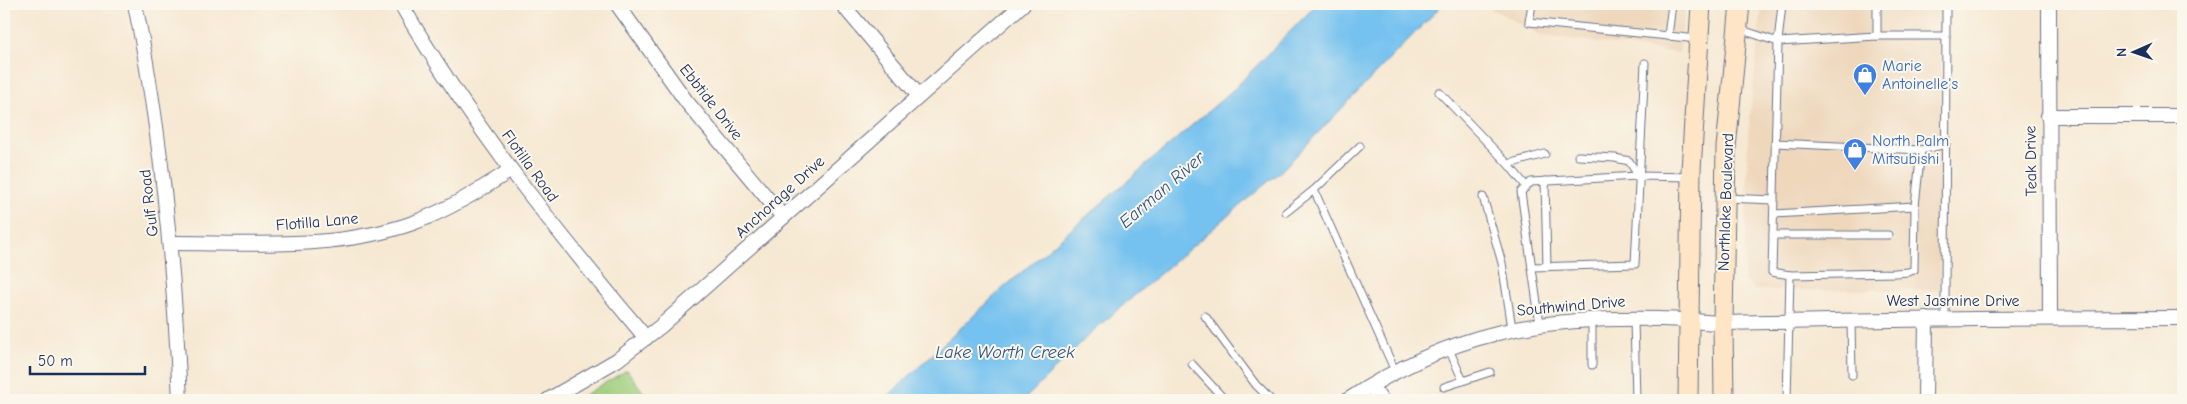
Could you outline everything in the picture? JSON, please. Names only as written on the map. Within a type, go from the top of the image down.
[{"type":"main road","points":[[1688,400],[1691,177],[1701,4]]},
{"type":"main road","name":"Northlake Boulevard","points":[[1724,400],[1723,323],[1726,148],[1740,4]]},
{"type":"street","name":"Gulf Road","points":[[136,4],[159,140],[171,243],[180,400]]},
{"type":"street","name":"Flotilla Road","points":[[401,4],[462,102],[510,170],[567,245],[646,338]]},
{"type":"street","name":"Ebbtide Drive","points":[[617,4],[686,101],[783,218]]},
{"type":"street","points":[[842,4],[919,96]]},
{"type":"street","name":"Anchorage Drive","points":[[548,400],[569,390],[617,360],[646,338],[1023,4]]},
{"type":"street","name":"Teak Drive","points":[[2048,4],[2050,318]]},
{"type":"street","points":[[2048,116],[2183,116]]},
{"type":"street","name":"Flotilla Lane","points":[[171,243],[297,243],[336,241],[375,234],[413,223],[437,213],[472,195],[510,170]]},
{"type":"street","name":"West Jasmine Drive","points":[[1723,323],[1788,320],[2183,318]]},
{"type":"street","name":"Southwind Drive","points":[[1348,400],[1395,371],[1448,347],[1476,337],[1512,328],[1592,319],[1723,323]]},
{"type":"street","points":[[1925,400],[1926,319]]},
{"type":"street","points":[[1371,386],[1381,400]]},
{"type":"lane","points":[[1532,4],[1529,22],[1698,39]]},
{"type":"lane","points":[[1668,36],[1672,4]]},
{"type":"lane","points":[[1782,4],[1778,42],[1772,272],[1790,274],[1894,273],[1914,270],[1915,206],[1920,150]]},
{"type":"lane","points":[[1877,4],[1877,36]]},
{"type":"lane","points":[[1945,319],[1946,4]]},
{"type":"lane","points":[[1738,29],[1778,42],[1877,36],[1946,36]]},
{"type":"lane","points":[[1532,267],[1635,264],[1645,63]]},
{"type":"lane","points":[[1439,92],[1508,164],[1526,186]]},
{"type":"lane","points":[[1776,144],[1920,150],[1946,144]]},
{"type":"lane","points":[[1286,212],[1314,190],[1360,146]]},
{"type":"lane","points":[[1508,164],[1545,154]]},
{"type":"lane","points":[[1578,156],[1614,158],[1629,161],[1638,176]]},
{"type":"lane","points":[[1540,324],[1521,192],[1526,186],[1532,182],[1545,181],[1638,176],[1691,177]]},
{"type":"lane","points":[[1545,181],[1547,267]]},
{"type":"lane","points":[[1314,190],[1395,371]]},
{"type":"lane","points":[[1483,197],[1502,263],[1512,328]]},
{"type":"lane","points":[[1725,198],[1774,200]]},
{"type":"lane","points":[[1774,214],[1915,206]]},
{"type":"lane","points":[[1773,235],[1888,235]]},
{"type":"lane","points":[[1787,400],[1790,274]]},
{"type":"lane","points":[[1205,316],[1256,385],[1271,400]]},
{"type":"lane","points":[[1592,319],[1592,365]]},
{"type":"lane","points":[[1634,319],[1636,400]]},
{"type":"lane","points":[[1851,320],[1852,375]]},
{"type":"lane","points":[[1448,347],[1463,381]]},
{"type":"lane","points":[[1192,364],[1225,400]]},
{"type":"lane","points":[[1444,387],[1490,372]]},
{"type":"shaded area","points":[[1488,4],[1686,4],[1679,53],[1540,35],[1486,6]]},
{"type":"shaded area","points":[[1762,4],[1941,4],[1940,290],[1755,290],[1744,280],[1748,133]]},
{"type":"green space","points":[[627,370],[649,400],[576,400]]},
{"type":"water","name":"Lake Worth Creek","points":[[1317,4],[1443,4],[1283,169],[1094,330],[1024,400],[884,400],[1000,291],[1234,89]]},
{"type":"place","name":"Marie Antoinelle's","points":[[1865,96]]},
{"type":"place","name":"North Palm Mitsubishi","points":[[1855,171]]},
{"type":"water label","name":"Earman River","points":[[1162,190]]}]
